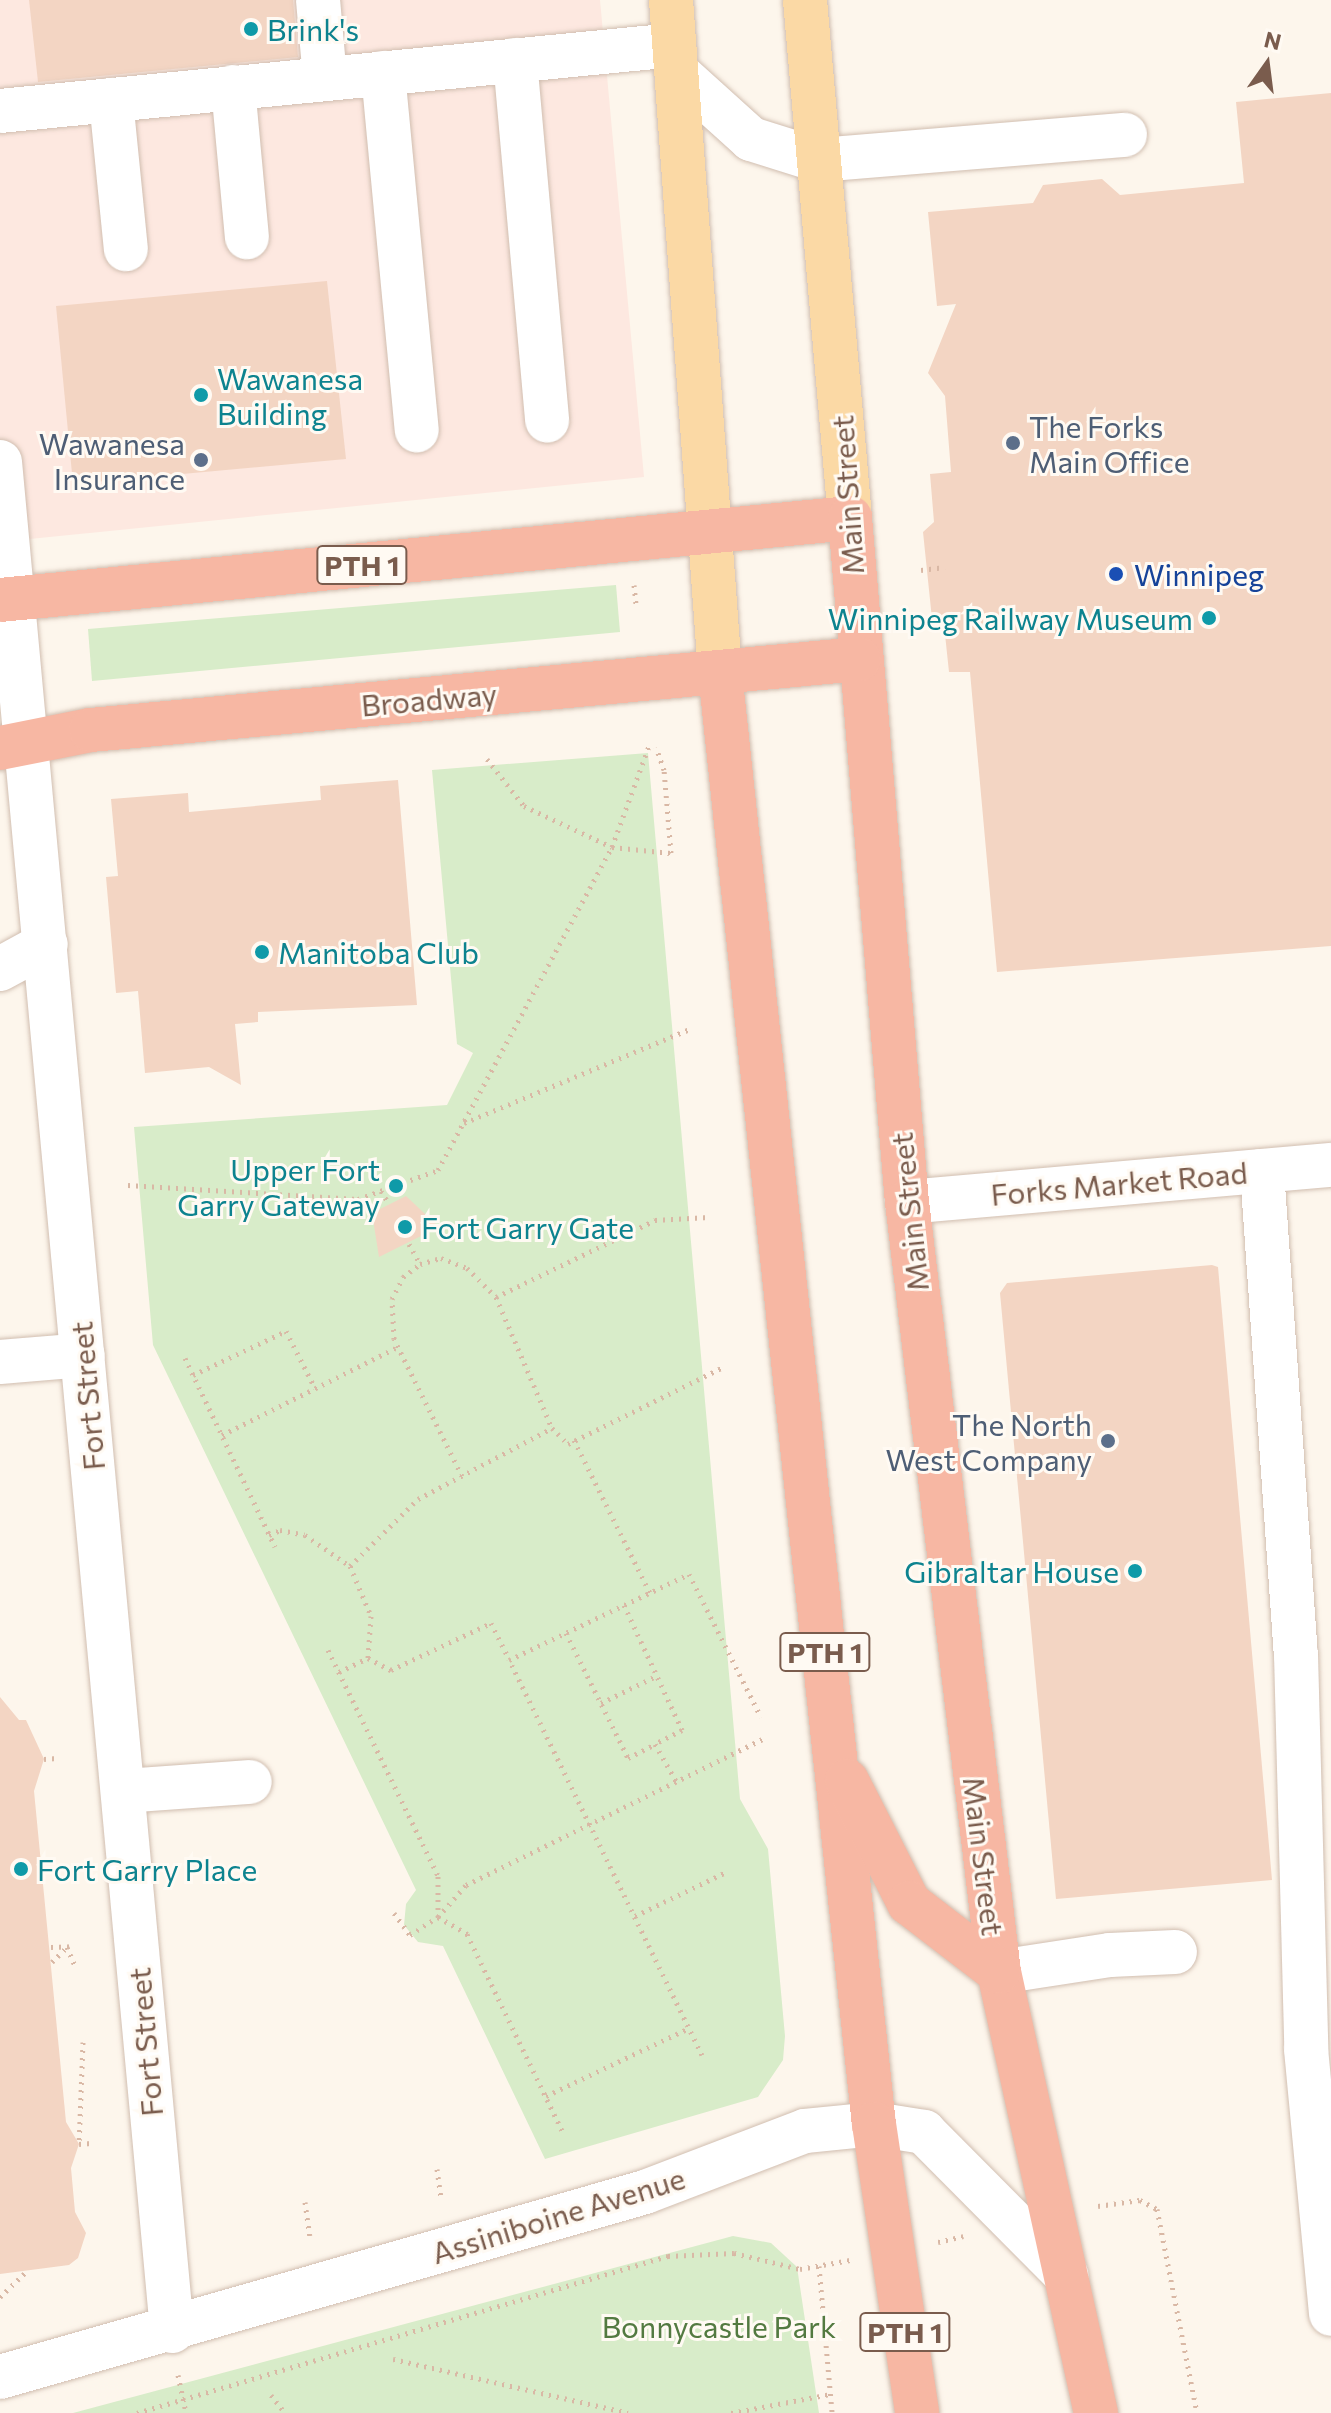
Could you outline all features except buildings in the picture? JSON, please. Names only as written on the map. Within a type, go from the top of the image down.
[{"type":"highway","name":"PTH 1","points":[[7,600],[850,518]]},
{"type":"highway","name":"Main Street","points":[[850,518],[859,659],[907,1202],[999,1972],[1096,2413]]},
{"type":"highway","name":"Broadway","points":[[12,745],[91,730],[859,659]]},
{"type":"highway","name":"PTH 1","points":[[720,672],[874,2124],[917,2413]]},
{"type":"highway","points":[[836,1760],[909,1903],[999,1972]]},
{"type":"main road","points":[[671,0],[720,672]]},
{"type":"main road","name":"Main Street","points":[[805,0],[850,518]]},
{"type":"street","points":[[318,0],[325,79]]},
{"type":"street","points":[[0,111],[515,60],[676,59],[751,139],[818,160],[1125,135]]},
{"type":"street","points":[[515,60],[547,421]]},
{"type":"street","points":[[383,73],[417,430]]},
{"type":"street","points":[[233,87],[247,237]]},
{"type":"street","points":[[111,100],[126,249]]},
{"type":"street","name":"Fort Street","points":[[0,462],[12,745],[46,944],[172,2331]]},
{"type":"street","points":[[0,969],[46,944]]},
{"type":"street","name":"Forks Market Road","points":[[907,1202],[1331,1165]]},
{"type":"street","points":[[1262,1171],[1296,1654],[1306,2049],[1331,2314]]},
{"type":"street","points":[[0,1362],[83,1355]]},
{"type":"street","points":[[123,1791],[250,1782]]},
{"type":"street","points":[[999,1972],[1110,1955],[1175,1952]]},
{"type":"street","name":"Assiniboine Avenue","points":[[0,2377],[172,2331],[645,2192],[805,2131],[874,2124],[924,2132],[1066,2275]]},
{"type":"path","points":[[921,570],[945,567]]},
{"type":"path","points":[[128,1185],[358,1199],[438,1170],[612,847],[653,746],[664,770],[671,853],[612,847],[524,806],[487,759]]},
{"type":"path","points":[[463,1124],[690,1029]]},
{"type":"path","points":[[381,1191],[388,1202]]},
{"type":"path","points":[[496,1297],[655,1220],[709,1217]]},
{"type":"path","points":[[409,1244],[420,1264]]},
{"type":"path","points":[[462,1476],[398,1347],[392,1299],[403,1277],[420,1264],[441,1258],[467,1268],[496,1297],[552,1428],[568,1444],[725,1366]]},
{"type":"path","points":[[193,1375],[286,1331],[315,1389]]},
{"type":"path","points":[[222,1435],[398,1347]]},
{"type":"path","points":[[185,1358],[275,1547]]},
{"type":"path","points":[[350,1566],[418,1499],[552,1428]]},
{"type":"path","points":[[574,1440],[650,1593]]},
{"type":"path","points":[[269,1535],[280,1530],[305,1535],[350,1566],[371,1616],[368,1658]]},
{"type":"path","points":[[509,1660],[689,1574],[761,1717]]},
{"type":"path","points":[[566,1633],[628,1758],[682,1730],[624,1605]]},
{"type":"path","points":[[368,1658],[391,1670],[491,1623],[702,2055]]},
{"type":"path","points":[[328,1650],[438,1876],[438,1917]]},
{"type":"path","points":[[339,1672],[368,1658]]},
{"type":"path","points":[[601,1703],[656,1676]]},
{"type":"path","points":[[394,1913],[410,1935],[438,1917],[466,1885],[763,1739]]},
{"type":"path","points":[[655,1744],[676,1781]]},
{"type":"path","points":[[44,1759],[57,1758]]},
{"type":"path","points":[[635,1916],[728,1871]]},
{"type":"path","points":[[438,1917],[467,1934],[564,2135]]},
{"type":"path","points":[[51,1947],[70,1947]]},
{"type":"path","points":[[52,1962],[70,1947]]},
{"type":"path","points":[[70,1947],[76,1968]]},
{"type":"path","points":[[546,2096],[689,2028]]},
{"type":"path","points":[[83,2042],[79,2144],[91,2143]]},
{"type":"path","points":[[437,2169],[441,2197]]},
{"type":"path","points":[[1110,2202],[1140,2200],[1157,2209],[1197,2413]]},
{"type":"path","points":[[305,2202],[310,2236]]},
{"type":"path","points":[[137,2413],[654,2260],[702,2251],[734,2253],[800,2269],[819,2266],[832,2413]]},
{"type":"path","points":[[0,2297],[26,2272]]},
{"type":"path","points":[[393,2359],[628,2413]]},
{"type":"path","points":[[731,2413],[831,2394]]},
{"type":"path","points":[[271,2395],[285,2413]]},
{"type":"path","points":[[182,2400],[186,2413]]},
{"type":"shaded area","points":[[0,0],[600,0],[644,477],[0,542]]},
{"type":"green space","points":[[616,585],[620,632],[92,681],[88,629]]},
{"type":"green space","points":[[648,753],[740,1799],[768,1849],[785,2036],[783,2060],[758,2097],[545,2159],[443,1946],[418,1942],[404,1925],[406,1904],[416,1890],[153,1345],[134,1127],[447,1105],[473,1053],[457,1044],[432,770]]},
{"type":"green space","name":"Bonnycastle Park","points":[[733,2236],[771,2243],[797,2267],[819,2413],[73,2413]]},
{"type":"place","name":"Brink's","points":[[251,29]]},
{"type":"place","name":"Wawanesa Building","points":[[201,395]]},
{"type":"place","name":"The Forks Main Office","points":[[1013,443]]},
{"type":"place","name":"Wawanesa Insurance","points":[[201,460]]},
{"type":"place","name":"Winnipeg","points":[[1116,574]]},
{"type":"place","name":"Winnipeg Railway Museum","points":[[1209,618]]},
{"type":"place","name":"Manitoba Club","points":[[262,952]]},
{"type":"place","name":"Upper Fort Garry Gateway","points":[[396,1186]]},
{"type":"place","name":"Fort Garry Gate","points":[[405,1227]]},
{"type":"place","name":"The North West Company","points":[[1108,1441]]},
{"type":"place","name":"Gibraltar House","points":[[1135,1571]]},
{"type":"place","name":"Fort Garry Place","points":[[21,1869]]}]
